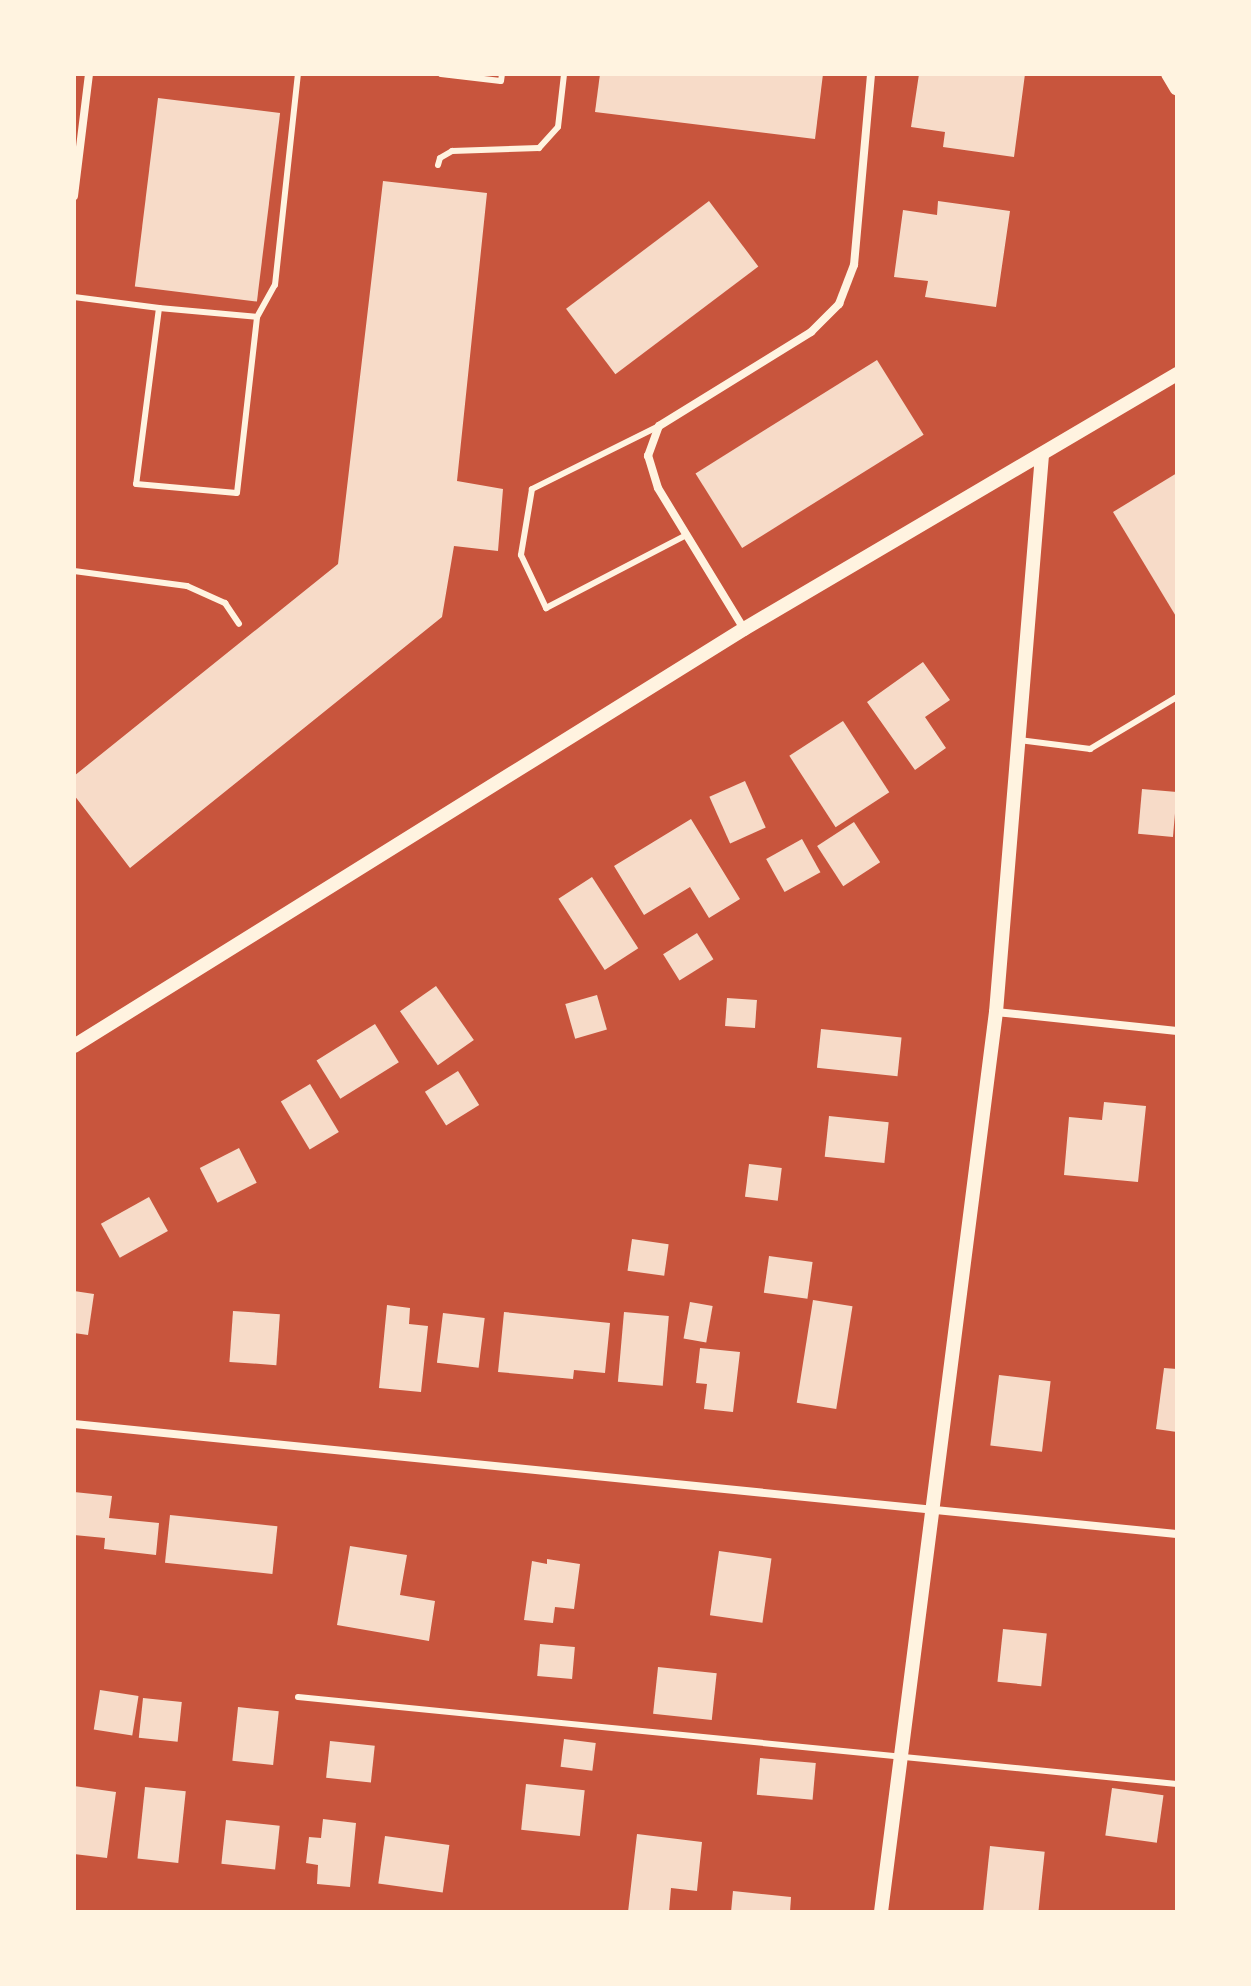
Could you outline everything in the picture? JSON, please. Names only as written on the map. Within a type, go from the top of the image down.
[{"type":"street","points":[[74,196],[89,74]]},
{"type":"street","points":[[744,629],[658,488],[648,456],[659,426],[811,332],[839,304],[854,265],[871,74]]},
{"type":"street","points":[[1168,74],[1177,89]]},
{"type":"street","points":[[74,1046],[744,629],[1177,374]]},
{"type":"street","points":[[881,1912],[996,1012],[1042,455]]},
{"type":"street","points":[[996,1012],[1177,1031]]},
{"type":"street","points":[[74,1424],[1177,1534]]},
{"type":"lane","points":[[159,308],[136,484],[237,493],[257,317],[275,285],[298,74]]},
{"type":"lane","points":[[441,74],[501,81],[502,74]]},
{"type":"lane","points":[[438,165],[440,158],[452,151],[539,148],[558,127],[564,74]]},
{"type":"lane","points":[[74,297],[257,317]]},
{"type":"lane","points":[[659,426],[532,489],[521,555],[546,608],[686,535]]},
{"type":"lane","points":[[74,571],[187,586],[225,603],[239,624]]},
{"type":"lane","points":[[1019,740],[1090,749],[1177,697]]},
{"type":"lane","points":[[298,1697],[1177,1784]]},
{"type":"building","points":[[600,74],[823,74],[815,139],[595,112]]},
{"type":"building","points":[[919,74],[1025,74],[1014,157],[943,147],[945,132],[911,127]]},
{"type":"building","points":[[158,98],[280,113],[257,302],[135,287]]},
{"type":"building","points":[[383,181],[487,193],[457,481],[503,489],[498,551],[454,546],[442,617],[130,868],[74,795],[74,776],[338,564]]},
{"type":"building","points":[[709,201],[758,266],[615,374],[566,309]]},
{"type":"building","points":[[938,201],[1010,211],[996,307],[925,297],[928,281],[894,277],[903,210],[937,215]]},
{"type":"building","points":[[877,360],[924,435],[742,548],[696,473]]},
{"type":"building","points":[[1177,473],[1177,618],[1113,512]]},
{"type":"building","points":[[923,662],[950,700],[925,717],[946,748],[915,770],[867,702]]},
{"type":"building","points":[[843,721],[889,792],[836,827],[789,756]]},
{"type":"building","points":[[745,781],[766,828],[730,843],[709,797]]},
{"type":"building","points":[[1142,789],[1177,792],[1173,837],[1138,834]]},
{"type":"building","points":[[691,819],[740,899],[709,918],[690,887],[644,915],[614,866]]},
{"type":"building","points":[[854,822],[880,862],[843,886],[817,846]]},
{"type":"building","points":[[802,839],[820,872],[785,892],[766,859]]},
{"type":"building","points":[[592,877],[638,948],[605,970],[558,899]]},
{"type":"building","points":[[697,933],[713,959],[680,980],[663,954]]},
{"type":"building","points":[[436,986],[474,1040],[438,1065],[400,1011]]},
{"type":"building","points":[[597,995],[607,1030],[575,1039],[565,1004]]},
{"type":"building","points":[[727,998],[757,1000],[755,1028],[725,1026]]},
{"type":"building","points":[[375,1024],[399,1062],[340,1099],[316,1061]]},
{"type":"building","points":[[821,1029],[902,1037],[897,1076],[817,1068]]},
{"type":"building","points":[[458,1071],[479,1105],[446,1126],[425,1092]]},
{"type":"building","points":[[310,1084],[339,1132],[310,1150],[281,1102]]},
{"type":"building","points":[[1104,1102],[1146,1106],[1138,1182],[1064,1175],[1069,1117],[1102,1120]]},
{"type":"building","points":[[829,1116],[889,1122],[884,1163],[825,1157]]},
{"type":"building","points":[[239,1148],[257,1183],[218,1203],[200,1168]]},
{"type":"building","points":[[749,1164],[782,1168],[778,1201],[745,1197]]},
{"type":"building","points":[[149,1197],[168,1231],[120,1258],[101,1224]]},
{"type":"building","points":[[632,1239],[669,1244],[664,1276],[628,1271]]},
{"type":"building","points":[[769,1256],[813,1262],[807,1299],[764,1293]]},
{"type":"building","points":[[74,1291],[94,1294],[88,1335],[74,1333]]},
{"type":"building","points":[[813,1300],[853,1306],[836,1409],[797,1403]]},
{"type":"building","points":[[690,1302],[713,1306],[706,1342],[684,1338]]},
{"type":"building","points":[[387,1305],[410,1308],[409,1324],[428,1326],[421,1392],[379,1388]]},
{"type":"building","points":[[233,1311],[280,1314],[276,1365],[229,1362]]},
{"type":"building","points":[[504,1312],[610,1323],[605,1373],[574,1370],[573,1379],[498,1372]]},
{"type":"building","points":[[624,1312],[669,1316],[663,1386],[618,1382]]},
{"type":"building","points":[[443,1313],[485,1318],[479,1368],[437,1363]]},
{"type":"building","points":[[700,1348],[740,1352],[733,1412],[704,1409],[707,1384],[696,1383]]},
{"type":"building","points":[[1164,1368],[1177,1369],[1177,1432],[1156,1429]]},
{"type":"building","points":[[999,1375],[1051,1381],[1042,1452],[990,1445]]},
{"type":"building","points":[[74,1492],[112,1496],[109,1518],[159,1523],[156,1555],[104,1549],[105,1538],[74,1535]]},
{"type":"building","points":[[170,1515],[277,1526],[272,1574],[165,1563]]},
{"type":"building","points":[[350,1546],[407,1555],[400,1595],[435,1601],[429,1641],[337,1625]]},
{"type":"building","points":[[719,1551],[771,1558],[762,1623],[710,1615]]},
{"type":"building","points":[[547,1559],[580,1564],[574,1609],[555,1607],[553,1623],[524,1620],[532,1561],[547,1564]]},
{"type":"building","points":[[1003,1629],[1047,1634],[1041,1686],[997,1682]]},
{"type":"building","points":[[540,1644],[575,1647],[572,1679],[537,1676]]},
{"type":"building","points":[[658,1667],[717,1673],[712,1720],[653,1714]]},
{"type":"building","points":[[100,1690],[139,1696],[132,1736],[94,1730]]},
{"type":"building","points":[[143,1698],[182,1702],[178,1742],[139,1738]]},
{"type":"building","points":[[238,1707],[279,1711],[273,1765],[232,1761]]},
{"type":"building","points":[[564,1739],[596,1743],[592,1771],[561,1767]]},
{"type":"building","points":[[330,1741],[375,1746],[371,1783],[326,1778]]},
{"type":"building","points":[[760,1758],[816,1763],[813,1800],[757,1795]]},
{"type":"building","points":[[526,1784],[585,1790],[580,1836],[521,1830]]},
{"type":"building","points":[[74,1786],[116,1792],[107,1858],[74,1854]]},
{"type":"building","points":[[145,1787],[186,1791],[178,1863],[137,1859]]},
{"type":"building","points":[[1112,1788],[1163,1795],[1157,1843],[1105,1836]]},
{"type":"building","points":[[323,1819],[356,1823],[350,1887],[317,1884],[318,1865],[306,1863],[309,1837],[321,1838]]},
{"type":"building","points":[[226,1820],[280,1826],[275,1869],[221,1864]]},
{"type":"building","points":[[637,1834],[702,1842],[697,1891],[671,1888],[669,1912],[628,1912]]},
{"type":"building","points":[[385,1836],[449,1845],[443,1893],[378,1884]]},
{"type":"building","points":[[990,1846],[1045,1852],[1038,1912],[983,1912]]},
{"type":"building","points":[[733,1891],[791,1897],[790,1912],[731,1912]]}]
